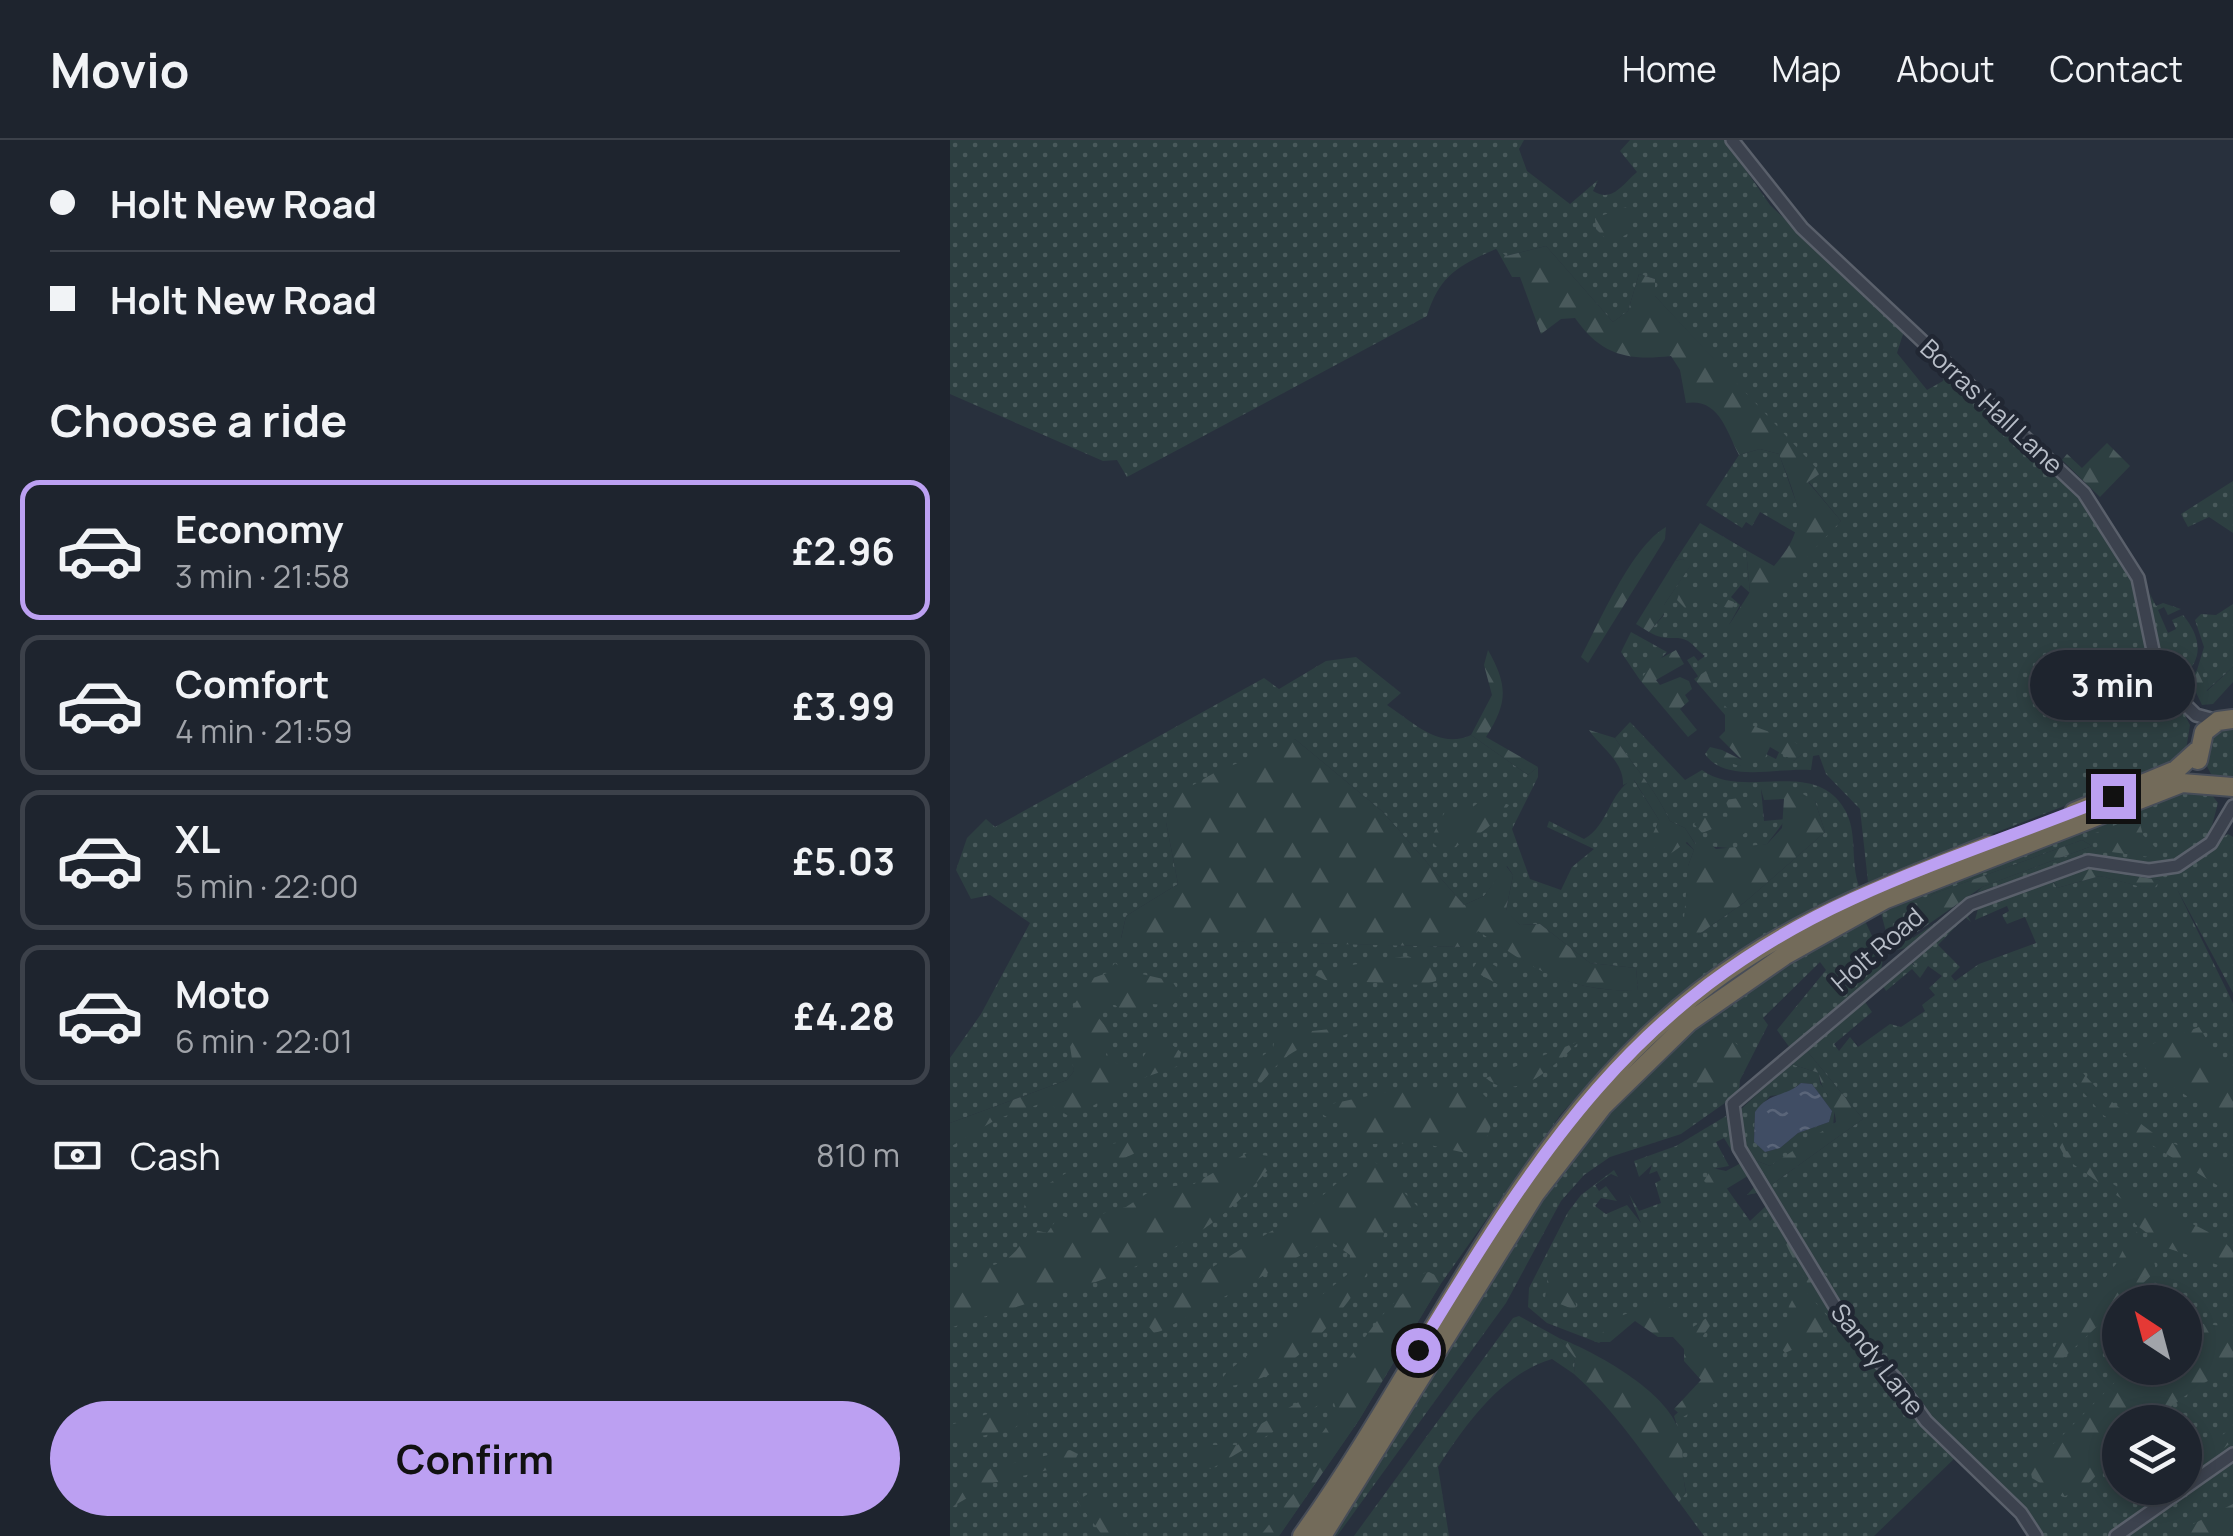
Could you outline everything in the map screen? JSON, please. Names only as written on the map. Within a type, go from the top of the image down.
[{"type":"highway","points":[[1302,1536],[1347,1470],[1518,1188],[1576,1110],[1655,1028],[1741,961],[1851,900],[2176,770],[2226,718]]},
{"type":"highway","points":[[2198,746],[2202,770],[2222,785]]},
{"type":"highway","points":[[1322,1536],[1535,1194],[1603,1106],[1689,1022],[1784,956],[1886,899],[2165,788],[2190,782],[2222,785]]},
{"type":"street","name":"Borras Hall Lane","points":[[1732,140],[1802,228],[2084,492],[2138,578],[2160,674],[2189,710],[2198,746]]},
{"type":"street","points":[[2189,710],[2226,718]]},
{"type":"street","name":"Holt Road","points":[[1733,1104],[1970,904],[2088,861],[2148,870],[2177,866],[2211,843],[2230,810],[2222,785]]},
{"type":"street","name":"Sandy Lane","points":[[1733,1104],[1739,1148],[1851,1332],[1894,1376],[1926,1421],[2021,1513],[2036,1536]]},
{"type":"street","points":[[2116,1536],[2183,1494],[2233,1454]]},
{"type":"green space","points":[[950,140],[1524,140],[1519,149],[1527,171],[1570,204],[1598,180],[1593,191],[1611,194],[1637,172],[1620,151],[1630,140],[1725,140],[1770,205],[1904,331],[1897,353],[1927,390],[1943,381],[1946,371],[2082,496],[2139,587],[2147,642],[2190,725],[2186,750],[2175,763],[1868,882],[1860,809],[1826,774],[1819,755],[1813,756],[1811,770],[1739,771],[1714,763],[1705,754],[1710,747],[1722,750],[1739,766],[1766,754],[1776,759],[1780,750],[1794,761],[1802,754],[1749,727],[1722,705],[1687,660],[1694,656],[1698,661],[1705,656],[1690,643],[1649,632],[1664,615],[1664,605],[1690,566],[1683,559],[1675,561],[1700,523],[1746,550],[1750,593],[1741,585],[1731,597],[1740,605],[1729,625],[1841,521],[1808,481],[1820,474],[1655,296],[1655,279],[1639,274],[1628,311],[1613,322],[1546,246],[1506,256],[1496,249],[1452,273],[1438,291],[1427,316],[1127,477],[1117,460],[1103,461],[950,394]]},
{"type":"green space","points":[[1626,207],[1633,231],[1618,239],[1605,238],[1596,229],[1595,218]]},
{"type":"green space","points":[[1546,246],[1613,322],[1628,311],[1639,274],[1655,279],[1655,296],[1821,473],[1808,482],[1841,521],[1733,635],[1729,625],[1750,592],[1746,550],[1774,566],[1786,551],[1797,524],[1795,500],[1779,454],[1760,449],[1739,455],[1714,411],[1697,403],[1686,403],[1680,370],[1671,356],[1616,353],[1595,340],[1575,318],[1561,319],[1541,334],[1520,277],[1512,277],[1496,248],[1506,256]]},
{"type":"green space","points":[[2107,443],[2130,466],[2100,497],[2062,460],[2067,454],[2082,468]]},
{"type":"green space","points":[[1760,449],[1779,454],[1800,513],[1798,534],[1760,512],[1752,526],[1746,522],[1742,528],[1706,505],[1739,455]]},
{"type":"green space","points":[[2233,481],[2233,533],[2209,517],[2188,527],[2181,514]]},
{"type":"green space","points":[[1666,527],[1665,539],[1588,663],[1581,657],[1618,586],[1641,550]]},
{"type":"green space","points":[[1683,559],[1691,565],[1664,605],[1664,614],[1649,632],[1636,624],[1675,561]]},
{"type":"green space","points":[[1683,583],[1734,602],[1732,610],[1695,596],[1687,610],[1677,600]]},
{"type":"green space","points":[[2150,594],[2156,606],[2163,603],[2181,609],[2168,615],[2164,607],[2158,610],[2168,633],[2176,629],[2172,620],[2183,615],[2193,630],[2197,654],[2183,675],[2171,678],[2156,644]]},
{"type":"green space","points":[[2233,604],[2233,667],[2206,691],[2197,670],[2204,647],[2195,620],[2201,614],[2216,615]]},
{"type":"green space","points":[[1631,632],[1667,652],[1640,680],[1621,652]]},
{"type":"green space","points":[[1488,650],[1503,694],[1486,737],[1538,767],[1528,775],[1471,735],[1492,695],[1484,665]]},
{"type":"green space","points":[[1676,650],[1684,664],[1656,680],[1660,685],[1680,677],[1689,681],[1692,689],[1685,695],[1689,701],[1680,709],[1697,730],[1688,737],[1640,680],[1654,662]]},
{"type":"green space","points":[[1356,657],[1401,693],[1387,705],[1437,737],[1459,739],[1471,735],[1528,775],[1538,767],[1538,777],[1512,829],[1530,879],[1561,890],[1572,867],[1594,849],[1547,827],[1549,821],[1584,839],[1599,826],[1619,792],[1633,779],[1659,820],[1694,850],[1688,866],[1698,935],[1745,902],[1825,832],[1815,801],[1761,789],[1764,821],[1786,819],[1767,844],[1739,849],[1696,845],[1685,828],[1670,821],[1615,738],[1630,722],[1685,780],[1702,770],[1738,782],[1815,785],[1832,794],[1849,819],[1859,886],[1717,969],[1630,1038],[1561,1114],[1440,1285],[1359,1420],[1279,1536],[950,1536],[950,1142],[997,1116],[1079,1086],[1070,1024],[1074,1071],[1067,1080],[950,1123],[950,1058],[981,1014],[1030,923],[990,895],[971,899],[956,870],[967,838],[986,819],[995,827],[1264,678],[1279,689],[1326,661]],"holes":[[[1295,739],[1383,812],[1464,905],[1484,896],[1507,866],[1513,875],[1506,911],[1520,925],[1540,924],[1590,963],[1636,968],[1638,990],[1572,983],[1516,956],[1478,930],[1465,947],[1121,938],[1126,916],[1178,884],[1166,822]]]},
{"type":"green space","points":[[2233,667],[2233,682],[2213,704],[2202,705],[2190,680],[2197,670],[2207,691]]},
{"type":"green space","points":[[1706,671],[1715,691],[1734,715],[1802,746],[1802,754],[1794,761],[1770,747],[1764,760],[1739,766],[1712,756],[1722,750],[1742,760],[1719,737],[1725,731],[1725,715],[1694,679]]},
{"type":"green space","points":[[2233,724],[2233,782],[2211,774],[2202,757],[2213,731]]},
{"type":"green space","points":[[1589,730],[1615,738],[1670,821],[1685,828],[1695,844],[1700,835],[1716,849],[1767,844],[1782,828],[1784,799],[1764,800],[1761,789],[1796,790],[1815,801],[1825,832],[1745,902],[1698,935],[1683,932],[1688,866],[1694,850],[1687,842],[1670,854],[1648,845],[1659,820],[1634,780],[1623,785],[1616,762]]},
{"type":"green space","points":[[1295,739],[1383,812],[1464,905],[1484,896],[1506,866],[1513,875],[1506,910],[1520,925],[1540,924],[1590,963],[1636,968],[1638,991],[1590,987],[1552,976],[1478,931],[1466,947],[1121,939],[1126,916],[1178,884],[1166,822],[1169,799],[1214,773]]},
{"type":"green space","points":[[2181,791],[2209,791],[2218,803],[2210,833],[2190,853],[2155,863],[2083,856],[1976,893],[1982,887],[2092,846],[2082,840],[1933,894],[1906,920],[1913,938],[1938,921],[1909,947],[1898,950],[1889,943],[1881,913]]},
{"type":"green space","points":[[1487,796],[1509,805],[1488,828],[1442,852],[1430,840],[1447,808],[1470,809]]},
{"type":"green space","points":[[1746,797],[1757,809],[1750,827],[1738,838],[1725,842],[1712,829],[1702,833],[1694,824],[1702,816],[1732,817],[1725,800]]},
{"type":"green space","points":[[2138,816],[2143,835],[2158,850],[2149,857],[2104,851],[2090,835]]},
{"type":"green space","points":[[2223,837],[2233,837],[2233,993],[2177,889],[2233,1003],[2233,1536],[2036,1536],[2021,1513],[1928,1419],[1895,1374],[1853,1331],[1767,1188],[1863,1119],[1807,1051],[1791,1064],[1819,1073],[1820,1083],[1835,1103],[1833,1127],[1770,1166],[1747,1157],[1739,1135],[1738,1112],[1817,1038],[1865,1002],[1872,1012],[1834,1044],[1839,1051],[1850,1037],[1858,1047],[1890,1024],[1901,1027],[1925,1011],[1922,1005],[1935,995],[1929,988],[1942,976],[1928,966],[1920,978],[1912,969],[1886,991],[1883,986],[1909,961],[1915,966],[1911,960],[1962,915],[1967,915],[1971,922],[1965,917],[1938,945],[1960,967],[1951,976],[1955,981],[1979,964],[2036,943],[2025,917],[2007,924],[2002,915],[2009,911],[2007,906],[1975,920],[1979,905],[2074,869],[2101,867],[2162,873],[2193,864]],"holes":[[[2089,869],[2160,880],[2151,889],[2100,876],[2057,888],[2053,882]],[[1801,1083],[1812,1084],[1832,1111],[1829,1122],[1798,1133],[1780,1148],[1765,1152],[1754,1141],[1755,1112],[1770,1096],[1786,1094]]]},
{"type":"green space","points":[[2082,840],[2092,846],[1982,887],[1897,946],[1891,940],[1891,930],[1933,894]]},
{"type":"green space","points":[[2089,869],[2160,880],[2153,890],[2100,876],[2057,888],[2053,881]]},
{"type":"green space","points":[[1865,921],[1883,959],[1881,970],[1790,1048],[1777,1030],[1826,970],[1820,962],[1763,1018],[1768,1025],[1740,1080],[1739,1093],[1681,1134],[1610,1157],[1584,1175],[1561,1201],[1506,1303],[1337,1536],[1329,1536],[1530,1217],[1605,1116],[1693,1030],[1759,983]]},
{"type":"green space","points":[[1407,956],[1429,963],[1437,974],[1436,981],[1422,985],[1325,980],[1309,972]]},
{"type":"green space","points":[[1478,960],[1516,978],[1499,985],[1472,970]]},
{"type":"green space","points":[[1115,963],[1124,970],[1172,981],[1181,995],[1173,1005],[1149,1004],[1127,1014],[1115,1005],[1103,1006],[1097,1016],[1112,1034],[1106,1055],[1122,1067],[1136,1068],[1154,1040],[1166,1040],[1181,1052],[1178,1066],[1137,1080],[1072,1118],[1045,1102],[997,1119],[950,1147],[950,1123],[1067,1080],[1074,1071],[1069,1037],[1071,1012],[1093,978],[1107,973]]},
{"type":"green space","points":[[1277,1026],[1312,1031],[1359,1026],[1346,1035],[1297,1050],[1260,1084],[1248,1067],[1273,1048]]},
{"type":"green space","points":[[2199,1027],[2233,1082],[2233,1127],[2124,1054]]},
{"type":"green space","points":[[1712,1036],[1729,1037],[1751,1057],[1733,1082],[1703,1091],[1691,1076],[1687,1059]]},
{"type":"green space","points":[[1580,1041],[1549,1069],[1524,1084],[1498,1085],[1486,1078]]},
{"type":"green space","points":[[1807,1051],[1863,1119],[1767,1188],[1747,1157],[1770,1166],[1836,1122],[1819,1073],[1791,1064]]},
{"type":"green space","points":[[2080,1070],[2104,1096],[2157,1136],[2233,1170],[2233,1195],[2103,1115],[2068,1075]]},
{"type":"green space","points":[[2035,1088],[2050,1102],[2049,1113],[2066,1151],[2081,1154],[2115,1185],[2225,1243],[2233,1253],[2233,1270],[2167,1248],[2135,1224],[2137,1210],[2066,1159],[2033,1098],[2031,1089]]},
{"type":"green space","points":[[1396,1090],[1479,1090],[1489,1100],[1491,1109],[1487,1137],[1470,1154],[1421,1143],[1371,1144],[1312,1108]]},
{"type":"green space","points":[[1726,1116],[1739,1156],[1736,1158],[1724,1138],[1716,1142],[1729,1166],[1713,1169],[1750,1221],[1766,1206],[1757,1193],[1747,1195],[1757,1184],[1891,1380],[1957,1456],[1874,1536],[1704,1536],[1679,1502],[1686,1492],[1674,1416],[1721,1373],[1662,1301],[1599,1343],[1547,1323],[1528,1307],[1529,1288],[1568,1212],[1581,1195],[1614,1170],[1618,1177],[1611,1174],[1595,1185],[1599,1191],[1606,1186],[1617,1201],[1601,1198],[1595,1206],[1606,1214],[1627,1205],[1641,1223],[1629,1194],[1639,1211],[1661,1203],[1655,1183],[1661,1180],[1657,1171],[1649,1174],[1652,1165],[1639,1177],[1634,1161],[1676,1146]]},
{"type":"green space","points":[[1152,1136],[1155,1142],[1133,1154],[1117,1160],[1092,1161],[1106,1145]]},
{"type":"green space","points":[[1247,1153],[1269,1156],[1271,1166],[1237,1202],[1201,1231],[1124,1271],[950,1328],[950,1274],[979,1255],[994,1265],[1011,1255],[1031,1229],[1047,1233],[1060,1215],[1077,1221],[1126,1207],[1155,1188],[1194,1184]]},
{"type":"green space","points":[[1372,1160],[1395,1176],[1426,1222],[1421,1226],[1391,1214],[1387,1217],[1375,1259],[1362,1282],[1328,1326],[1292,1361],[1261,1378],[1214,1389],[1227,1372],[1349,1273],[1350,1255],[1329,1240],[1161,1331],[1154,1333],[1149,1327],[1161,1309],[1200,1275],[1298,1214],[1349,1173]]},
{"type":"green space","points":[[1743,1162],[1751,1174],[1723,1191],[1714,1191],[1704,1181],[1712,1168],[1726,1171]]},
{"type":"green space","points":[[1073,1169],[1083,1171],[1044,1207],[1026,1213],[1023,1210],[1028,1196]]},
{"type":"green space","points":[[1781,1210],[1813,1261],[1833,1283],[1833,1300],[1856,1315],[1855,1325],[1868,1335],[1875,1359],[1847,1340],[1817,1299],[1775,1219]]},
{"type":"green space","points":[[2134,1228],[2153,1255],[2156,1271],[2141,1285],[2102,1285],[2102,1322],[2056,1365],[2051,1355],[2063,1329],[2116,1264]]},
{"type":"green space","points":[[1429,1272],[1441,1278],[1440,1285],[1359,1420],[1279,1536],[1260,1536],[1320,1461],[1317,1440],[1337,1412],[1332,1397],[1211,1469],[1191,1461],[1207,1445],[1238,1445],[1252,1429],[1330,1384],[1377,1321],[1421,1274]]},
{"type":"green space","points":[[1548,1275],[1557,1275],[1576,1304],[1575,1310],[1545,1298]]},
{"type":"green space","points":[[1800,1285],[1829,1318],[1821,1337],[1785,1353],[1773,1337],[1780,1323],[1787,1321],[1789,1306]]},
{"type":"green space","points":[[1670,1296],[1667,1305],[1690,1329],[1714,1313],[1717,1316],[1702,1337],[1724,1365],[1722,1380],[1711,1397],[1715,1404],[1703,1405],[1683,1417],[1674,1409],[1701,1380],[1684,1361],[1684,1349],[1673,1337],[1658,1337],[1635,1321],[1610,1342],[1594,1342],[1616,1318]]},
{"type":"green space","points":[[1519,1316],[1559,1338],[1575,1358],[1574,1374],[1552,1359],[1534,1366],[1501,1388],[1460,1434],[1438,1467],[1449,1536],[1354,1536],[1513,1318]]},
{"type":"green space","points":[[2202,1324],[2233,1327],[2233,1367],[2202,1384]]},
{"type":"green space","points":[[1559,1338],[1628,1375],[1672,1416],[1681,1438],[1686,1493],[1679,1502],[1617,1419],[1574,1374],[1575,1358]]},
{"type":"green space","points":[[2112,1385],[2201,1385],[2173,1405],[2102,1405],[2102,1470],[2085,1487],[2063,1497],[2032,1478],[2028,1459],[2056,1442]]},
{"type":"green space","points":[[1008,1408],[1026,1410],[1029,1417],[1013,1429],[950,1443],[950,1425]]},
{"type":"green space","points":[[2233,1427],[2233,1441],[2202,1466],[2202,1450]]},
{"type":"green space","points":[[1070,1450],[1078,1454],[1073,1464],[993,1483],[950,1508],[950,1492],[992,1468]]},
{"type":"green space","points":[[1091,1492],[1129,1536],[1103,1536],[1077,1501]]},
{"type":"green space","points":[[2233,1504],[2233,1536],[2183,1536],[2177,1532]]},
{"type":"water","points":[[1801,1083],[1812,1084],[1832,1111],[1829,1122],[1798,1133],[1780,1148],[1765,1152],[1754,1142],[1755,1112],[1766,1101]]},
{"type":"route","points":[[1418,1350],[1518,1188],[1576,1110],[1655,1028],[1695,995],[1741,961],[1851,900],[2113,796]]}]
